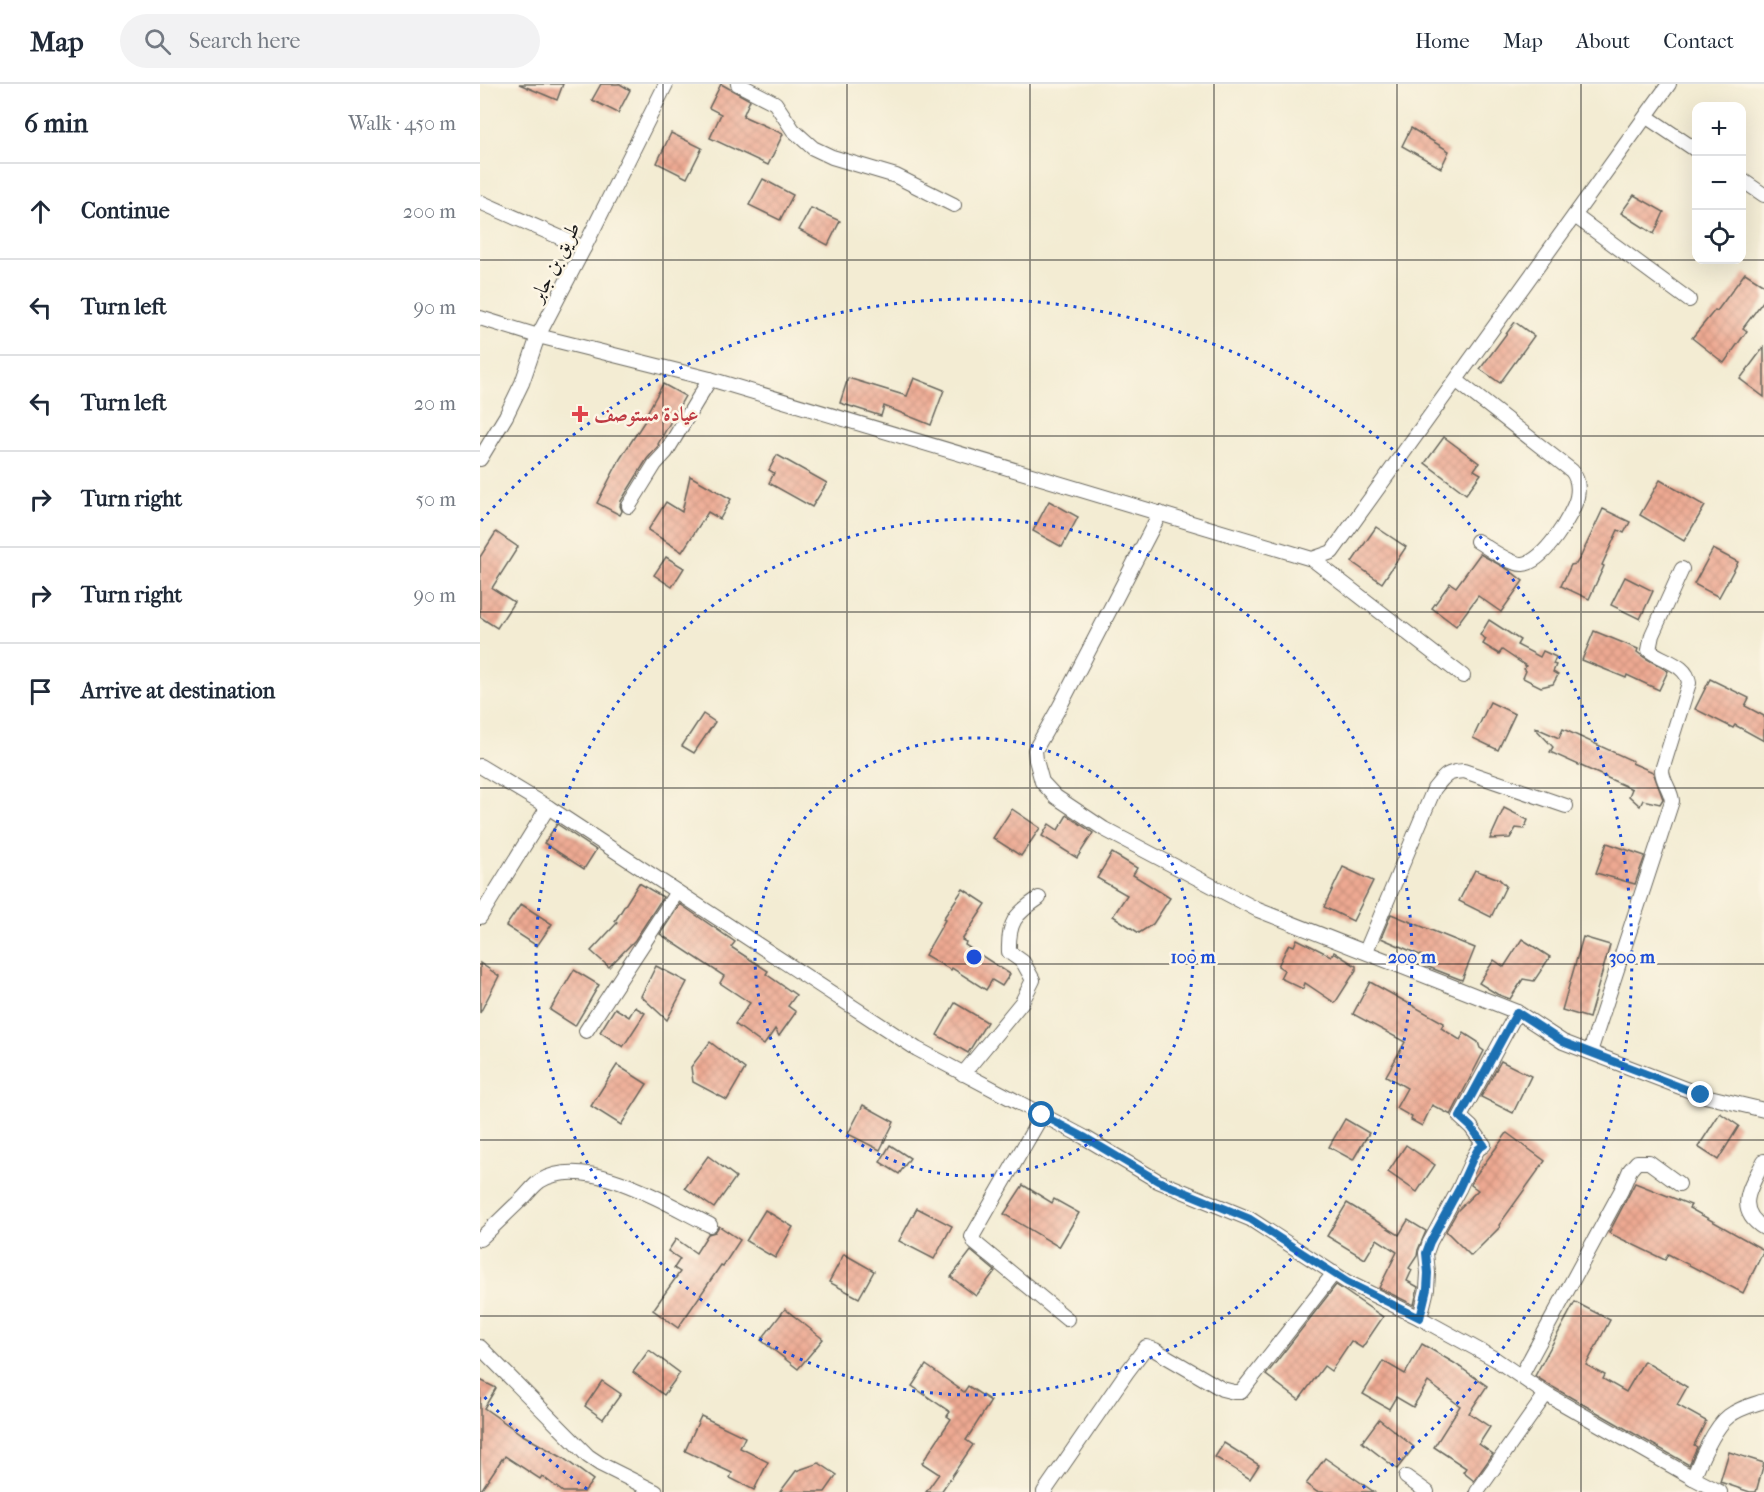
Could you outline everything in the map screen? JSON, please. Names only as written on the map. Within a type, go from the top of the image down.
[{"type":"street","name":"طريق بن جابر","points":[[480,459],[510,408],[522,383],[538,336],[666,84]]},
{"type":"street","points":[[738,84],[775,103],[793,130],[813,148],[832,157],[896,176],[954,205]]},
{"type":"street","points":[[1312,559],[1332,552],[1669,84]]},
{"type":"street","points":[[1647,117],[1692,147]]},
{"type":"street","points":[[1746,183],[1764,195]]},
{"type":"street","points":[[480,202],[584,248]]},
{"type":"street","points":[[1575,216],[1689,300]]},
{"type":"street","points":[[480,318],[538,336],[710,379],[1312,559],[1463,676]]},
{"type":"street","points":[[629,506],[666,452],[710,379]]},
{"type":"street","points":[[1457,381],[1572,471],[1578,479],[1577,498],[1564,526],[1534,560],[1523,564],[1512,562],[1477,541]]},
{"type":"street","points":[[1160,513],[1035,750],[1042,782],[1056,797],[1104,829],[1258,910],[1517,1012],[1563,1042],[1701,1095],[1764,1110]]},
{"type":"street","points":[[1590,1052],[1672,801],[1672,795],[1662,776],[1662,770],[1689,678],[1682,668],[1654,655],[1649,650],[1652,635],[1682,569]]},
{"type":"street","points":[[480,765],[548,807],[916,1049],[1084,1137],[1158,1181],[1250,1219],[1347,1282],[1495,1359],[1546,1394],[1720,1492]]},
{"type":"street","points":[[1366,951],[1434,789],[1450,772],[1464,771],[1566,806]]},
{"type":"street","points":[[480,917],[548,807]]},
{"type":"street","points":[[586,1031],[677,892]]},
{"type":"street","points":[[963,1074],[1022,1002],[1033,980],[1023,963],[1009,952],[1008,935],[1012,922],[1039,898]]},
{"type":"street","points":[[1420,1318],[1427,1289],[1426,1253],[1430,1242],[1474,1156],[1484,1145],[1471,1127],[1460,1117],[1517,1012]]},
{"type":"street","points":[[1042,1115],[972,1237],[1066,1319]]},
{"type":"street","points":[[1764,1161],[1748,1193],[1746,1203],[1750,1216],[1764,1228]]},
{"type":"street","points":[[1521,1376],[1621,1191],[1630,1170],[1637,1162],[1649,1162],[1679,1184]]},
{"type":"street","points":[[480,1239],[540,1181],[576,1172],[626,1184],[710,1225]]},
{"type":"street","points":[[1044,1492],[1126,1372],[1146,1347],[1222,1389],[1241,1392],[1334,1273]]},
{"type":"street","points":[[480,1347],[588,1456],[656,1492]]},
{"type":"street","points":[[1477,1492],[1546,1394]]},
{"type":"street","points":[[1693,1478],[1704,1452],[1722,1421],[1743,1408],[1764,1401]]},
{"type":"street","points":[[1406,1477],[1427,1492]]},
{"type":"building","points":[[519,84],[563,84],[557,100]]},
{"type":"building","points":[[601,84],[620,84],[630,90],[618,113],[592,100]]},
{"type":"building","points":[[721,84],[750,100],[743,116],[783,134],[768,165],[710,138],[721,114],[709,108]]},
{"type":"building","points":[[1411,128],[1449,151],[1441,168],[1402,146]]},
{"type":"building","points":[[671,133],[702,148],[687,178],[657,163]]},
{"type":"building","points":[[763,179],[793,195],[780,220],[749,205]]},
{"type":"building","points":[[1634,195],[1664,212],[1654,234],[1621,213]]},
{"type":"building","points":[[811,208],[840,221],[828,245],[799,230]]},
{"type":"building","points":[[1745,273],[1764,285],[1764,300],[1743,328],[1747,331],[1724,363],[1692,338],[1715,310],[1717,311]]},
{"type":"building","points":[[1515,322],[1534,336],[1500,383],[1480,369]]},
{"type":"building","points":[[1764,347],[1764,397],[1740,379]]},
{"type":"building","points":[[848,378],[907,396],[914,378],[944,390],[931,425],[884,406],[881,416],[840,403]]},
{"type":"building","points":[[663,384],[685,396],[659,445],[647,459],[621,501],[620,515],[597,503],[620,459],[648,416],[646,415]]},
{"type":"building","points":[[1444,437],[1479,463],[1474,470],[1481,474],[1466,494],[1425,463]]},
{"type":"building","points":[[777,455],[827,483],[812,507],[769,483],[774,473],[769,470]]},
{"type":"building","points":[[690,476],[731,499],[720,519],[708,512],[682,552],[648,530],[666,502],[682,512]]},
{"type":"building","points":[[1660,480],[1705,506],[1684,541],[1640,515]]},
{"type":"building","points":[[1049,501],[1078,517],[1062,547],[1033,531]]},
{"type":"building","points":[[1603,509],[1630,522],[1624,533],[1618,530],[1589,599],[1561,586],[1571,565],[1576,564],[1581,556]]},
{"type":"building","points":[[1376,527],[1406,547],[1382,583],[1352,562]]},
{"type":"building","points":[[496,532],[518,547],[492,588],[514,602],[497,628],[480,617],[480,557]]},
{"type":"building","points":[[1713,549],[1738,562],[1719,597],[1694,584]]},
{"type":"building","points":[[1480,554],[1509,570],[1523,581],[1501,612],[1478,596],[1456,626],[1432,608],[1450,583],[1456,587]]},
{"type":"building","points":[[666,557],[684,568],[672,587],[654,575]]},
{"type":"building","points":[[1625,577],[1653,591],[1640,619],[1611,605]]},
{"type":"building","points":[[1489,620],[1520,640],[1517,645],[1540,657],[1543,651],[1556,657],[1553,672],[1558,675],[1553,684],[1541,687],[1523,678],[1526,666],[1502,650],[1499,654],[1483,644],[1486,639],[1480,635]]},
{"type":"building","points":[[1594,631],[1638,649],[1637,652],[1668,671],[1659,690],[1627,675],[1626,678],[1582,660]]},
{"type":"building","points":[[1710,679],[1749,698],[1745,706],[1764,716],[1764,741],[1735,725],[1733,728],[1695,709]]},
{"type":"building","points":[[1490,702],[1515,714],[1498,750],[1473,738]]},
{"type":"building","points":[[703,714],[715,722],[694,753],[682,746]]},
{"type":"building","points":[[1534,727],[1559,738],[1563,729],[1653,772],[1663,799],[1660,804],[1643,800],[1640,806],[1629,796],[1632,789],[1550,752],[1553,747]]},
{"type":"building","points":[[1504,808],[1528,820],[1524,829],[1516,828],[1510,838],[1490,839]]},
{"type":"building","points":[[1012,809],[1040,828],[1021,856],[993,838]]},
{"type":"building","points":[[1067,815],[1093,833],[1077,858],[1042,836],[1049,824],[1058,830]]},
{"type":"building","points":[[557,824],[596,850],[584,869],[544,843]]},
{"type":"building","points":[[1607,843],[1645,856],[1635,884],[1596,873]]},
{"type":"building","points":[[1112,853],[1137,868],[1133,875],[1170,898],[1153,924],[1139,933],[1113,916],[1127,895],[1097,878]]},
{"type":"building","points":[[1343,867],[1373,881],[1353,921],[1324,907]]},
{"type":"building","points":[[1475,870],[1499,879],[1506,886],[1491,917],[1459,901]]},
{"type":"building","points":[[639,883],[663,897],[635,940],[609,967],[591,951],[617,923],[615,921]]},
{"type":"building","points":[[963,889],[986,904],[962,940],[966,942],[965,945],[1010,974],[1002,986],[992,980],[986,990],[952,968],[951,970],[925,955],[945,920],[943,919]]},
{"type":"building","points":[[521,904],[552,924],[537,946],[506,926]]},
{"type":"building","points":[[680,904],[735,942],[731,947],[768,971],[766,974],[796,995],[788,1006],[796,1012],[779,1036],[775,1029],[764,1045],[735,1024],[750,1003],[720,983],[724,976],[660,934]]},
{"type":"building","points":[[1391,914],[1475,948],[1462,980],[1426,966],[1429,959],[1381,938]]},
{"type":"building","points":[[1583,937],[1610,945],[1589,1018],[1562,1010]]},
{"type":"building","points":[[1297,939],[1331,956],[1334,952],[1356,966],[1356,970],[1335,1003],[1305,983],[1303,989],[1280,978],[1284,970],[1278,966],[1289,944],[1294,946]]},
{"type":"building","points":[[1522,939],[1550,957],[1534,981],[1523,979],[1510,999],[1479,983],[1494,960],[1504,967]]},
{"type":"building","points":[[480,963],[499,976],[480,1013]]},
{"type":"building","points":[[656,966],[687,982],[667,1020],[641,996]]},
{"type":"building","points":[[574,970],[599,985],[575,1026],[550,1010]]},
{"type":"building","points":[[1370,982],[1444,1023],[1441,1028],[1460,1040],[1464,1033],[1478,1042],[1484,1051],[1451,1115],[1432,1105],[1422,1126],[1396,1108],[1407,1088],[1386,1076],[1405,1042],[1353,1014]]},
{"type":"building","points":[[955,1003],[987,1022],[968,1053],[937,1035]]},
{"type":"building","points":[[635,1007],[645,1013],[623,1047],[600,1032],[615,1008],[629,1017]]},
{"type":"building","points":[[710,1042],[745,1069],[727,1100],[693,1082],[691,1067]]},
{"type":"building","points":[[1501,1061],[1531,1076],[1513,1113],[1481,1097]]},
{"type":"building","points":[[617,1065],[647,1084],[621,1125],[591,1106]]},
{"type":"building","points":[[863,1105],[894,1122],[880,1150],[848,1134]]},
{"type":"building","points":[[1720,1113],[1739,1126],[1718,1160],[1698,1147]]},
{"type":"building","points":[[1345,1119],[1369,1133],[1353,1160],[1329,1147]]},
{"type":"building","points":[[1507,1133],[1545,1161],[1499,1225],[1500,1227],[1471,1256],[1446,1231],[1458,1210],[1478,1190],[1471,1185],[1473,1179]]},
{"type":"building","points":[[890,1145],[910,1158],[899,1174],[880,1162]]},
{"type":"building","points":[[1406,1145],[1435,1165],[1417,1192],[1388,1172]]},
{"type":"building","points":[[708,1156],[736,1177],[714,1208],[685,1188]]},
{"type":"building","points":[[1635,1183],[1691,1205],[1689,1208],[1764,1250],[1743,1293],[1668,1254],[1665,1260],[1609,1233]]},
{"type":"building","points":[[1023,1185],[1052,1203],[1054,1199],[1079,1213],[1059,1247],[1004,1214]]},
{"type":"building","points":[[1347,1203],[1399,1235],[1408,1220],[1426,1231],[1417,1256],[1409,1268],[1412,1270],[1407,1281],[1418,1287],[1414,1305],[1379,1288],[1397,1252],[1377,1239],[1365,1259],[1327,1236]]},
{"type":"building","points":[[917,1208],[952,1226],[934,1259],[899,1241]]},
{"type":"building","points":[[765,1210],[793,1227],[775,1258],[746,1241]]},
{"type":"building","points":[[719,1226],[740,1240],[678,1328],[653,1310],[680,1272],[674,1268],[680,1259],[668,1251],[676,1239],[696,1253],[708,1234],[715,1232]]},
{"type":"building","points":[[971,1251],[995,1271],[976,1296],[951,1277]]},
{"type":"building","points":[[844,1254],[874,1271],[859,1298],[829,1282]]},
{"type":"building","points":[[1336,1285],[1383,1317],[1362,1348],[1351,1341],[1331,1371],[1324,1366],[1299,1400],[1266,1375]]},
{"type":"building","points":[[1575,1302],[1610,1320],[1586,1365],[1605,1375],[1603,1379],[1626,1392],[1644,1361],[1687,1387],[1677,1405],[1706,1421],[1694,1445],[1697,1447],[1689,1465],[1535,1376]]},
{"type":"building","points":[[785,1309],[823,1339],[798,1369],[761,1340]]},
{"type":"building","points":[[1422,1344],[1487,1386],[1469,1413],[1490,1427],[1479,1444],[1493,1454],[1474,1481],[1463,1472],[1466,1468],[1434,1447],[1460,1406],[1428,1382],[1413,1407],[1396,1397],[1389,1409],[1363,1394],[1383,1361],[1405,1374]]},
{"type":"building","points":[[649,1350],[680,1373],[664,1395],[633,1372]]},
{"type":"building","points":[[926,1365],[964,1392],[968,1386],[991,1401],[966,1440],[973,1445],[941,1492],[926,1492],[939,1474],[922,1463],[951,1419],[947,1416],[950,1412],[912,1386]]},
{"type":"building","points":[[480,1380],[496,1388],[484,1408],[521,1434],[563,1458],[593,1480],[584,1492],[563,1492],[542,1476],[540,1479],[505,1456],[480,1492]]},
{"type":"building","points":[[602,1381],[621,1394],[603,1419],[585,1406]]},
{"type":"building","points":[[701,1416],[745,1437],[740,1448],[768,1462],[754,1490],[730,1478],[732,1473],[685,1451]]},
{"type":"building","points":[[1379,1419],[1414,1447],[1397,1469],[1362,1442]]},
{"type":"building","points":[[1224,1443],[1259,1465],[1250,1479],[1215,1457]]},
{"type":"building","points":[[1729,1452],[1764,1463],[1756,1492],[1720,1482]]},
{"type":"building","points":[[1325,1458],[1374,1492],[1317,1492],[1306,1484]]},
{"type":"building","points":[[819,1463],[837,1475],[825,1492],[780,1492],[796,1471]]},
{"type":"place","name":"عيادة مستوصف","points":[[580,414]]},
{"type":"route","points":[[1042,1115],[1158,1181],[1250,1219],[1347,1282],[1420,1318],[1427,1289],[1426,1253],[1430,1242],[1474,1156],[1484,1145],[1471,1127],[1460,1117],[1517,1012],[1563,1042],[1701,1095]]}]
